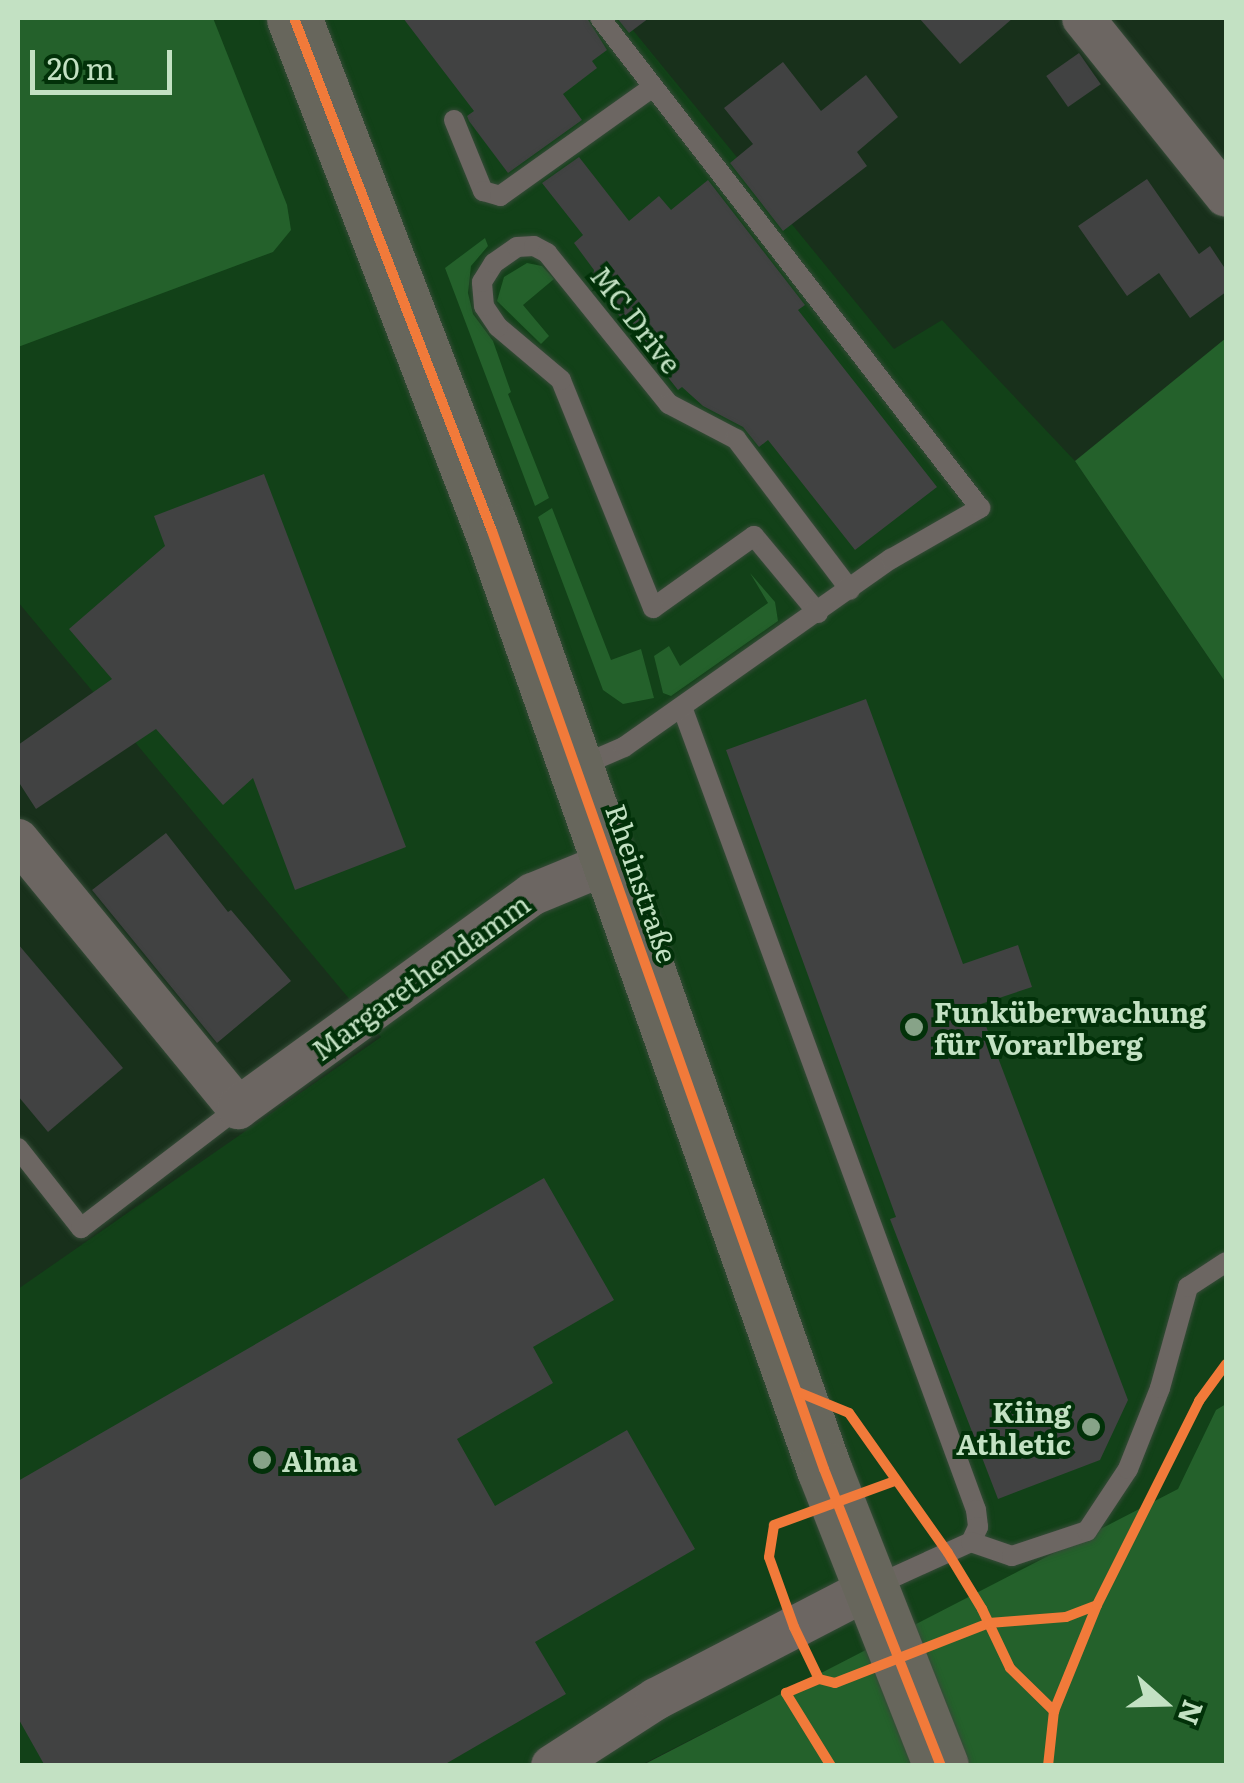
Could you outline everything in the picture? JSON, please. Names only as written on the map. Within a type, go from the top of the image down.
[{"type":"main road","name":"Rheinstraße","points":[[294,18],[578,766],[870,1588],[940,1766]]},
{"type":"street","points":[[1083,18],[1226,196]]},
{"type":"street","points":[[18,840],[238,1108]]},
{"type":"street","name":"Margarethendamm","points":[[238,1108],[533,894],[612,862]]},
{"type":"street","points":[[552,1766],[656,1699],[870,1588]]},
{"type":"lane","points":[[578,766],[617,751],[891,558],[980,508],[600,18]]},
{"type":"lane","points":[[454,120],[484,191],[500,196],[652,88]]},
{"type":"lane","name":"MC Drive","points":[[818,613],[754,536],[653,608],[561,380],[498,327],[481,296],[489,270],[517,247],[534,246],[547,253],[670,404],[736,439],[850,590]]},
{"type":"lane","points":[[682,707],[976,1510],[978,1527],[971,1542],[870,1588]]},
{"type":"lane","name":"Margarethendamm","points":[[18,1148],[80,1228],[238,1108]]},
{"type":"lane","points":[[971,1542],[1012,1556],[1087,1532],[1128,1469],[1160,1388],[1188,1287],[1226,1262]]},
{"type":"shaded area","points":[[18,18],[623,18],[894,349],[942,320],[1075,461],[1226,683],[1226,1468],[641,1765],[18,1765],[18,1289],[381,1037],[18,602]]},
{"type":"shaded area","points":[[18,18],[213,18],[287,205],[291,230],[273,252],[18,347]]},
{"type":"shaded area","points":[[485,238],[488,246],[471,266],[468,293],[473,314],[493,341],[511,392],[508,394],[549,498],[535,506],[445,268]]},
{"type":"shaded area","points":[[527,263],[542,266],[554,279],[523,305],[549,336],[541,344],[497,301],[504,277]]},
{"type":"shaded area","points":[[1226,338],[1226,683],[1075,461]]},
{"type":"shaded area","points":[[552,508],[611,660],[641,649],[654,698],[623,704],[603,690],[538,517]]},
{"type":"shaded area","points":[[750,573],[775,602],[778,621],[671,696],[663,693],[654,656],[669,646],[680,666],[768,603]]},
{"type":"shaded area","points":[[1226,1404],[1226,1765],[641,1766],[1178,1489],[1216,1410]]},
{"type":"building","points":[[403,18],[587,18],[607,50],[592,61],[597,68],[563,94],[582,120],[508,173],[469,121],[467,116],[474,111]]},
{"type":"building","points":[[617,18],[649,18],[629,33]]},
{"type":"building","points":[[919,18],[1013,18],[960,64]]},
{"type":"building","points":[[1079,53],[1101,84],[1068,107],[1046,76]]},
{"type":"building","points":[[783,62],[821,111],[866,75],[898,117],[857,152],[867,166],[783,231],[730,163],[753,144],[724,108]]},
{"type":"building","points":[[579,157],[629,221],[659,196],[671,210],[708,180],[805,305],[798,310],[937,487],[855,550],[768,440],[759,447],[743,427],[703,406],[682,387],[678,390],[592,281],[594,270],[574,243],[583,235],[542,183]]},
{"type":"building","points":[[1147,179],[1199,254],[1210,246],[1226,270],[1226,292],[1190,318],[1159,273],[1127,296],[1078,226]]},
{"type":"building","points":[[264,474],[406,847],[295,890],[253,778],[223,805],[156,729],[36,809],[18,781],[18,745],[112,679],[69,629],[165,546],[154,516]]},
{"type":"building","points":[[866,699],[963,964],[1018,945],[1032,987],[978,1005],[1128,1400],[1100,1460],[998,1499],[890,1219],[896,1217],[726,750]]},
{"type":"building","points":[[166,833],[228,912],[231,910],[291,981],[217,1043],[92,890]]},
{"type":"building","points":[[18,944],[123,1068],[48,1132],[18,1096]]},
{"type":"building","name":"Alma","points":[[544,1178],[614,1300],[533,1347],[553,1383],[457,1439],[495,1506],[627,1430],[695,1549],[535,1642],[566,1694],[442,1766],[45,1766],[18,1718],[18,1481]]},
{"type":"cycle path","points":[[294,18],[492,531],[824,1469],[941,1766]]},
{"type":"cycle path","points":[[1048,1766],[1054,1711],[1097,1605],[1199,1401],[1226,1364]]},
{"type":"cycle path","points":[[798,1392],[849,1413],[948,1553],[982,1609],[1010,1668],[1054,1711]]},
{"type":"cycle path","points":[[819,1679],[794,1627],[769,1557],[774,1525],[895,1481]]},
{"type":"cycle path","points":[[831,1766],[786,1693],[819,1679],[835,1683],[989,1623],[1066,1617],[1097,1605]]},
{"type":"place","name":"Funküberwachung für Vorarlberg","points":[[914,1027]]},
{"type":"place","name":"Kiing Athletic","points":[[1091,1427]]},
{"type":"place","name":"Alma","points":[[262,1460]]}]
